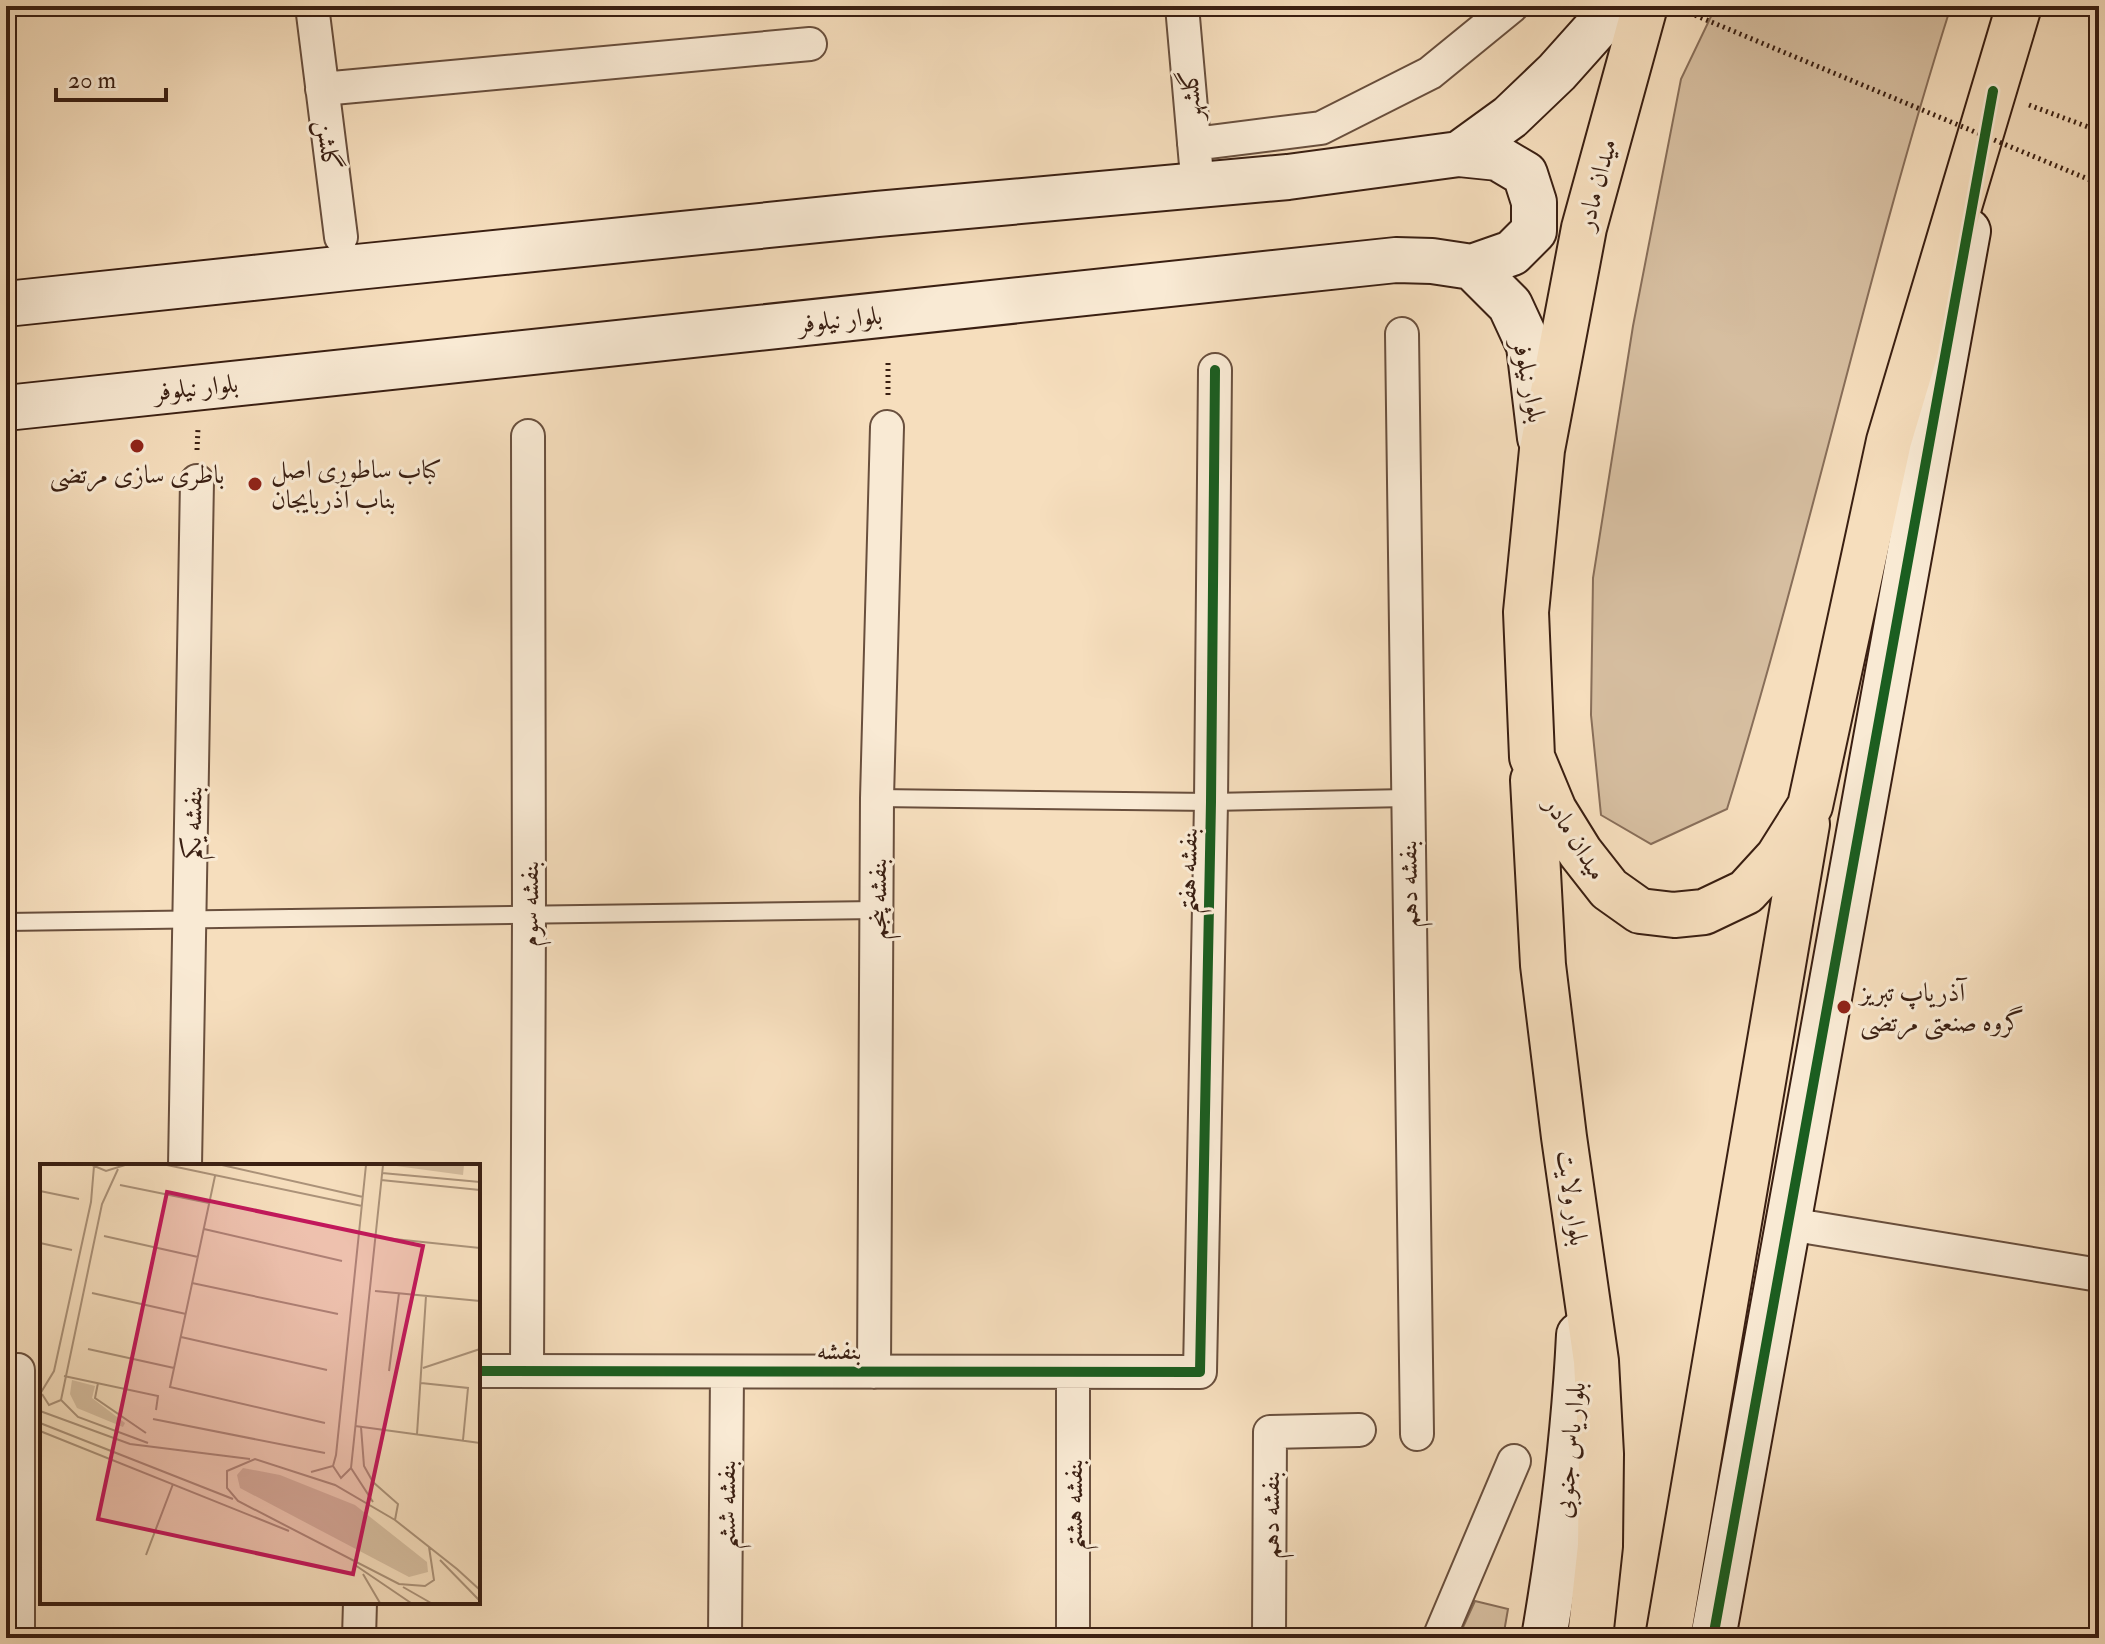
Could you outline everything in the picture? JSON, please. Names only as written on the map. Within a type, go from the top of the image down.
[{"type":"main road","points":[[1459,154],[1510,117],[1557,72],[1616,6]]},
{"type":"main road","name":"میدان مادر","points":[[1645,6],[1584,228],[1542,450],[1526,612],[1532,757],[1554,810],[1580,852],[1609,889],[1640,911],[1674,915],[1704,912],[1746,892],[1778,857],[1810,806],[1889,441],[2019,6]]},
{"type":"main road","points":[[1713,1638],[1993,91],[2046,6]]},
{"type":"main road","points":[[7,298],[347,268],[1196,164],[1288,177],[1459,154],[1498,158],[1525,174],[1534,202],[1534,231],[1512,253],[1472,267]]},
{"type":"main road","name":"بلوار نیلوفر","points":[[6,408],[1381,261],[1432,261],[1472,267],[1510,305],[1529,346],[1542,450]]},
{"type":"main road","name":"بلوار ولایت","points":[[1532,757],[1543,965],[1596,1361],[1601,1454],[1600,1546],[1590,1638]]},
{"type":"main road","points":[[1668,1638],[1810,806]]},
{"type":"main road","name":"بلوار یاس جنوبی","points":[[1544,1638],[1558,1556],[1576,1394],[1582,1260]]},
{"type":"street","name":"گلشن","points":[[312,6],[341,237]]},
{"type":"street","name":"گلشهر","points":[[1182,6],[1196,164]]},
{"type":"street","points":[[1196,164],[1321,128],[1430,73],[1512,6]]},
{"type":"street","points":[[322,89],[810,44]]},
{"type":"street","name":"بنفشه دهم","points":[[1402,334],[1417,1434]]},
{"type":"street","name":"بنفشه هفتم","points":[[1200,1372],[1211,802],[1215,370]]},
{"type":"street","name":"بنفشه پنجم","points":[[874,1372],[877,798],[887,427]]},
{"type":"street","name":"بنفشه سوم","points":[[527,1371],[528,436]]},
{"type":"street","name":"بنفشه یکم","points":[[185,1164],[197,481]]},
{"type":"street","points":[[1789,1224],[2099,1275]]},
{"type":"street","points":[[18,1638],[22,1370]]},
{"type":"street","name":"بنفشه","points":[[480,1371],[1200,1372]]},
{"type":"street","name":"بنفشه ششم","points":[[725,1638],[727,1372]]},
{"type":"street","name":"بنفشه هشتم","points":[[1073,1372],[1073,1638]]},
{"type":"street","name":"بنفشه دهم","points":[[1269,1638],[1270,1432],[1359,1430]]},
{"type":"street","points":[[1439,1638],[1514,1461]]},
{"type":"street","points":[[359,1638],[360,1604]]},
{"type":"lane","points":[[877,798],[1211,802],[1407,798]]},
{"type":"lane","points":[[6,922],[877,910]]},
{"type":"path","points":[[1673,6],[2095,182],[2099,173]]},
{"type":"path","points":[[1993,91],[2099,131]]},
{"type":"path","points":[[197,481],[198,387]]},
{"type":"shaded area","points":[[1716,6],[1951,6],[1892,206],[1785,609],[1727,809],[1651,844],[1601,815],[1591,715],[1593,578],[1633,326],[1681,79]]},
{"type":"shaded area","points":[[1475,1601],[1508,1609],[1503,1638],[1458,1638]]},
{"type":"cycle path","points":[[1713,1638],[1993,91]]},
{"type":"cycle path","points":[[480,1371],[1200,1372],[1211,802],[1215,370]]},
{"type":"place","name":"باطری سازی مرتضی","points":[[137,446]]},
{"type":"place","name":"کباب ساطوری اصل بناب آذربایجان","points":[[255,484]]},
{"type":"place","name":"آذریاپ تبریز گروه صنعتی مرتضی","points":[[1844,1007]]}]
